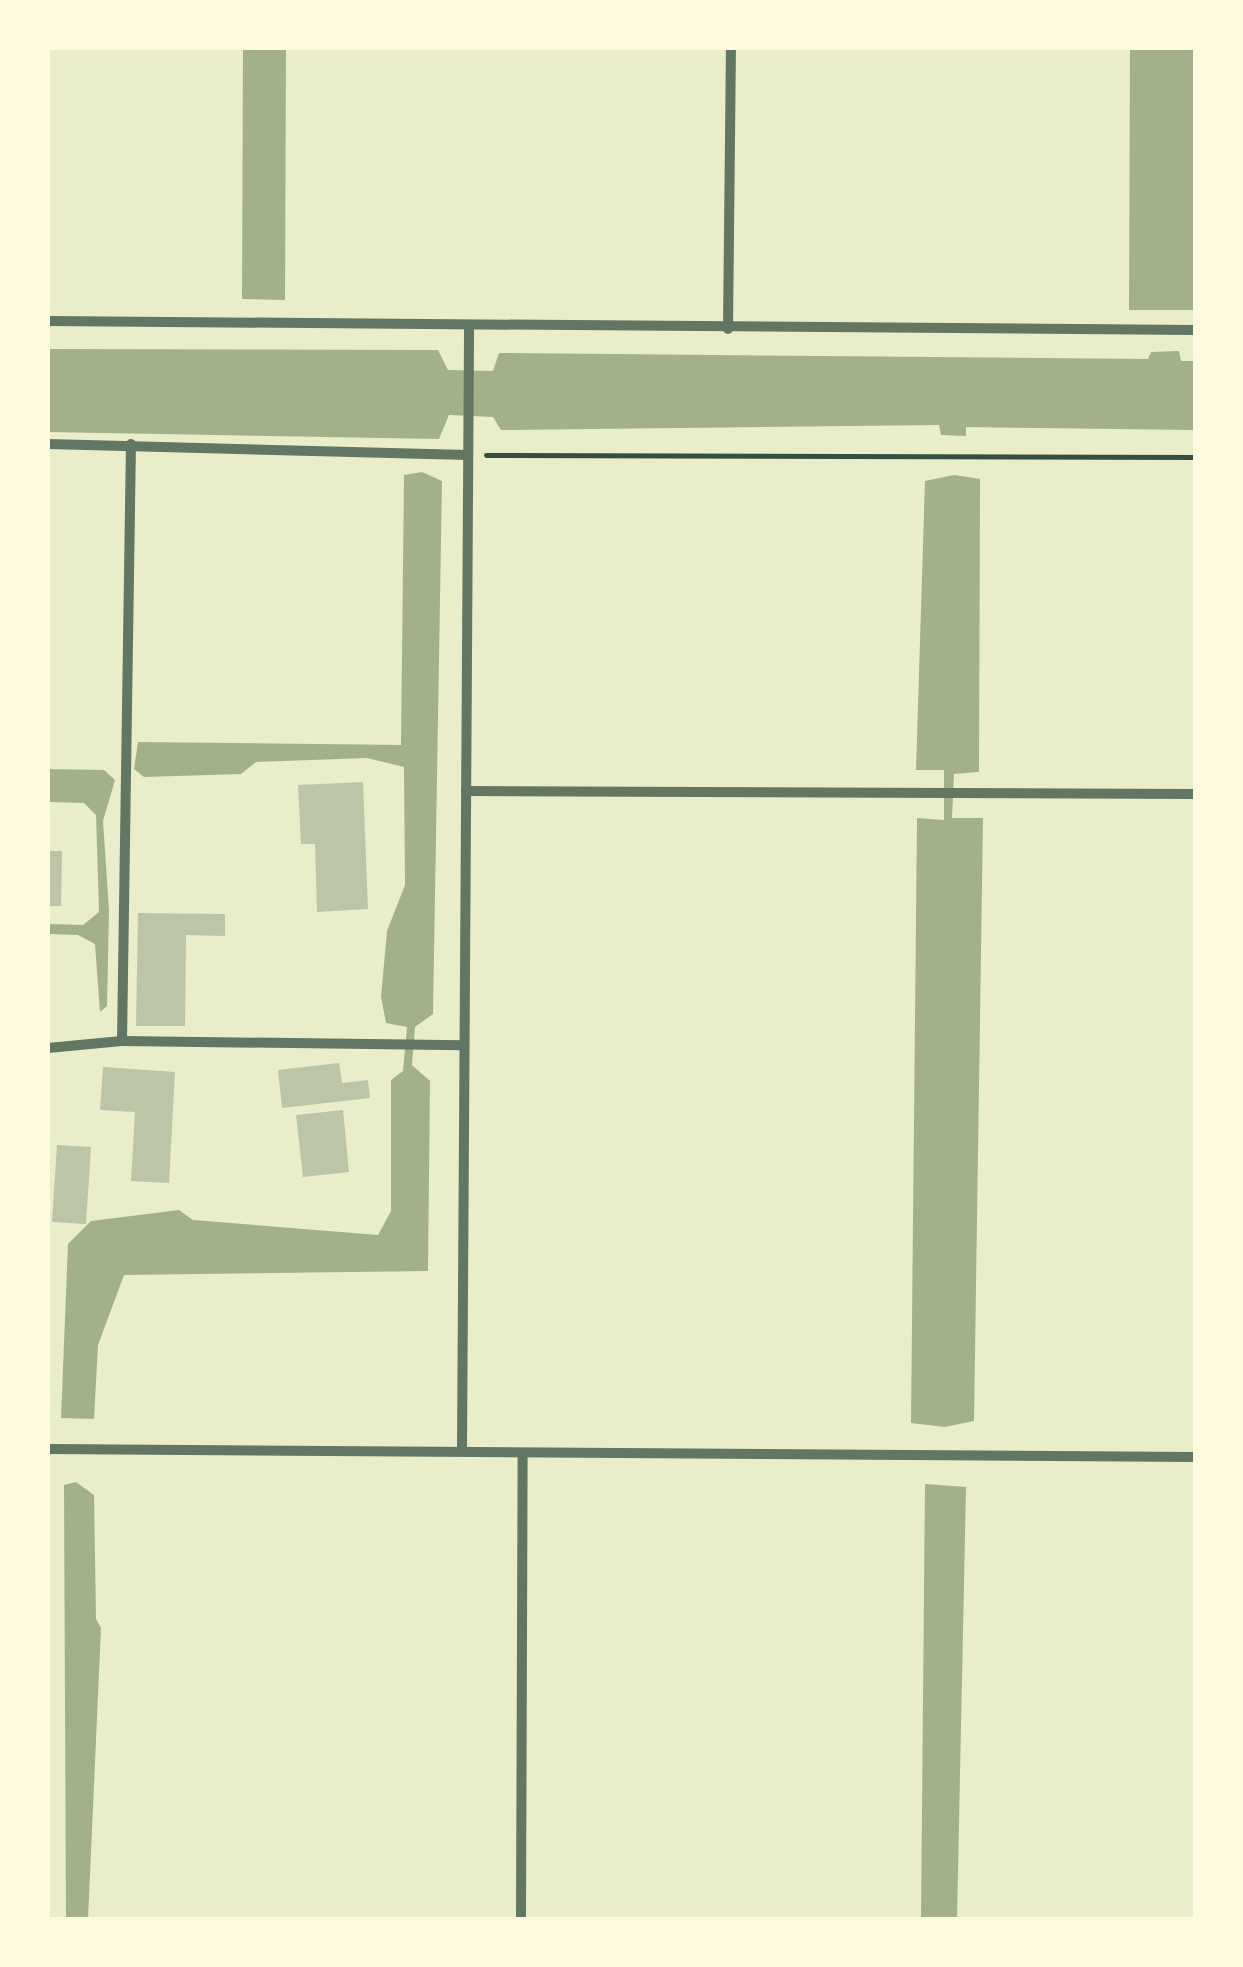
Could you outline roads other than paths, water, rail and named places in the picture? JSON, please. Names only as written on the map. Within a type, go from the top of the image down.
[{"type":"street","points":[[728,329],[731,48]]},
{"type":"street","points":[[48,322],[1196,330]]},
{"type":"street","points":[[462,1450],[469,327]]},
{"type":"street","points":[[48,444],[468,454]]},
{"type":"street","points":[[122,1041],[130,444]]},
{"type":"street","points":[[466,791],[1196,794]]},
{"type":"street","points":[[48,1048],[122,1041],[464,1045]]},
{"type":"street","points":[[48,1449],[1196,1457]]},
{"type":"street","points":[[521,1920],[523,1454]]}]
